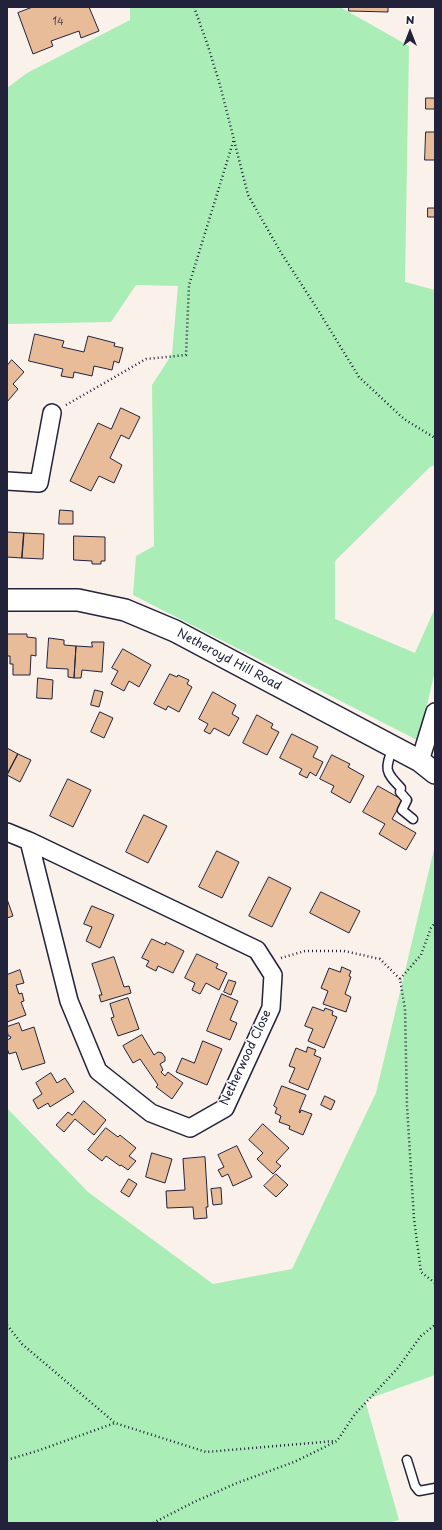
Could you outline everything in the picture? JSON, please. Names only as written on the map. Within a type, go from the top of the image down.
[{"type":"street","points":[[7,481],[40,483],[52,413]]},
{"type":"street","name":"Netheroyd Hill Road","points":[[7,600],[78,600],[125,610],[175,631],[393,747],[427,767]]},
{"type":"street","points":[[427,767],[435,712]]},
{"type":"street","name":"Netherwood Close","points":[[7,832],[29,841],[257,950],[273,975],[271,1008],[225,1108],[190,1128],[151,1113],[98,1071],[69,1001],[29,841]]},
{"type":"lane","points":[[393,747],[387,764],[387,772],[400,788],[400,792],[407,800],[402,810],[413,819]]},
{"type":"lane","points":[[407,1460],[415,1486],[419,1491],[435,1488]]},
{"type":"path","points":[[194,7],[220,85],[248,195],[280,251],[318,310],[358,377],[404,419],[435,438]]},
{"type":"path","points":[[52,413],[146,359],[186,355],[189,285],[234,139]]},
{"type":"path","points":[[400,979],[421,955],[431,928],[435,923]]},
{"type":"path","points":[[265,963],[305,951],[344,951],[380,959],[400,979],[405,1010],[407,1106],[414,1219],[421,1272],[435,1283]]},
{"type":"path","points":[[7,1325],[22,1344],[115,1423],[206,1452],[337,1441]]},
{"type":"path","points":[[153,1523],[194,1502],[237,1483],[294,1462],[337,1441],[355,1414],[397,1370],[421,1336],[435,1325]]},
{"type":"path","points":[[7,1460],[37,1451],[115,1423]]},
{"type":"green space","points":[[130,7],[340,7],[409,46],[405,282],[435,290],[435,465],[430,467],[335,561],[335,619],[415,653],[435,608],[435,670],[419,741],[133,595],[136,556],[154,546],[152,385],[172,354],[178,286],[136,285],[111,322],[7,324],[7,88],[27,73],[130,20]]},
{"type":"green space","points":[[435,845],[435,1375],[365,1400],[399,1520],[387,1523],[7,1523],[7,1108],[88,1192],[213,1284],[292,1269],[376,1093]]},
{"type":"building","points":[[33,7],[89,7],[99,31],[81,38],[79,31],[51,41],[53,46],[33,54],[18,13]]},
{"type":"building","points":[[349,7],[388,7],[388,12],[349,11]]},
{"type":"building","points":[[426,98],[435,98],[435,109],[426,109]]},
{"type":"building","points":[[426,132],[435,132],[435,160],[425,160]]},
{"type":"building","points":[[428,208],[435,208],[435,217],[428,217]]},
{"type":"building","points":[[35,334],[64,341],[62,347],[84,352],[88,336],[115,343],[114,346],[123,348],[119,363],[114,361],[112,370],[94,366],[92,376],[74,372],[73,378],[61,376],[63,369],[29,361]]},
{"type":"building","points":[[12,360],[24,372],[13,384],[18,389],[7,402],[7,366]]},
{"type":"building","points":[[121,408],[140,417],[129,439],[121,435],[110,458],[122,465],[114,483],[99,476],[91,491],[70,481],[98,423],[111,429]]},
{"type":"building","points":[[60,510],[73,511],[73,524],[59,524]]},
{"type":"building","points":[[7,532],[24,533],[22,558],[7,557]]},
{"type":"building","points":[[24,533],[44,534],[43,559],[22,558]]},
{"type":"building","points":[[74,536],[105,537],[105,561],[101,561],[101,564],[92,564],[92,561],[74,560]]},
{"type":"building","points":[[7,634],[27,634],[27,637],[36,638],[36,656],[31,655],[30,675],[13,675],[13,664],[10,664],[10,656],[7,656]]},
{"type":"building","points":[[49,638],[64,640],[64,645],[76,646],[74,678],[68,677],[68,669],[47,668]]},
{"type":"building","points":[[92,642],[104,642],[102,672],[82,670],[81,678],[74,678],[76,646],[92,647]]},
{"type":"building","points":[[123,649],[151,665],[139,687],[129,681],[124,691],[111,684],[118,671],[112,668]]},
{"type":"building","points":[[170,674],[177,677],[178,675],[189,680],[187,684],[192,687],[179,712],[168,706],[166,710],[154,704]]},
{"type":"building","points":[[38,678],[53,680],[52,699],[37,698]]},
{"type":"building","points":[[95,690],[103,692],[99,707],[91,705]]},
{"type":"building","points":[[213,692],[236,705],[232,714],[239,718],[229,736],[214,728],[210,734],[204,731],[208,724],[199,719]]},
{"type":"building","points":[[100,712],[113,718],[104,738],[91,732]]},
{"type":"building","points":[[257,715],[273,724],[271,728],[279,732],[267,755],[243,743]]},
{"type":"building","points":[[292,734],[318,747],[313,757],[323,762],[316,776],[310,772],[307,778],[299,774],[302,769],[280,758]]},
{"type":"building","points":[[7,748],[18,754],[7,775]]},
{"type":"building","points":[[18,754],[31,760],[20,782],[7,775]]},
{"type":"building","points":[[332,755],[350,764],[348,767],[364,776],[350,803],[331,792],[334,786],[320,779]]},
{"type":"building","points":[[68,779],[91,790],[73,827],[50,816]]},
{"type":"building","points":[[378,786],[403,800],[392,819],[416,833],[406,850],[379,834],[385,824],[363,812]]},
{"type":"building","points":[[144,815],[167,826],[148,863],[126,852]]},
{"type":"building","points":[[217,851],[239,862],[222,898],[199,887]]},
{"type":"building","points":[[269,877],[291,888],[272,927],[249,916]]},
{"type":"building","points":[[321,892],[360,911],[349,933],[310,913]]},
{"type":"building","points":[[7,899],[13,916],[7,918]]},
{"type":"building","points":[[92,906],[114,915],[100,948],[86,941],[92,927],[84,924]]},
{"type":"building","points":[[152,939],[165,945],[166,942],[184,951],[173,973],[158,966],[156,971],[146,966],[149,961],[142,958]]},
{"type":"building","points":[[197,954],[218,964],[216,968],[227,973],[219,990],[206,983],[200,994],[192,990],[195,983],[185,978]]},
{"type":"building","points":[[114,957],[124,987],[129,986],[131,993],[101,1002],[99,995],[102,995],[92,964]]},
{"type":"building","points":[[342,967],[351,971],[349,976],[351,977],[345,994],[351,997],[346,1012],[323,1004],[328,991],[321,988],[329,968],[340,972]]},
{"type":"building","points":[[20,970],[24,983],[16,985],[19,994],[22,993],[24,1001],[21,1002],[26,1015],[7,1022],[7,975]]},
{"type":"building","points":[[229,980],[236,982],[231,995],[224,992]]},
{"type":"building","points":[[222,994],[238,1001],[230,1020],[237,1023],[230,1040],[207,1031]]},
{"type":"building","points":[[128,998],[139,1029],[118,1036],[111,1018],[114,1017],[110,1004]]},
{"type":"building","points":[[313,1007],[324,1011],[325,1008],[333,1011],[332,1015],[337,1017],[324,1048],[308,1041],[313,1029],[305,1026]]},
{"type":"building","points":[[19,1023],[22,1031],[34,1027],[45,1063],[22,1070],[16,1052],[9,1054],[7,1040],[11,1038],[8,1036],[7,1027]]},
{"type":"building","points":[[142,1035],[154,1055],[158,1052],[162,1053],[165,1057],[165,1061],[160,1064],[163,1070],[161,1072],[165,1076],[168,1072],[183,1083],[172,1099],[156,1087],[158,1085],[140,1059],[133,1063],[123,1046]]},
{"type":"building","points":[[203,1041],[222,1049],[207,1085],[176,1072],[182,1058],[194,1063]]},
{"type":"building","points":[[308,1047],[316,1050],[314,1055],[321,1058],[308,1090],[289,1082],[295,1068],[289,1066],[296,1048],[306,1052]]},
{"type":"building","points":[[51,1073],[57,1083],[65,1078],[74,1092],[50,1107],[48,1103],[38,1109],[33,1100],[42,1094],[36,1083]]},
{"type":"building","points":[[282,1086],[306,1095],[299,1112],[300,1113],[301,1110],[312,1114],[303,1135],[289,1129],[290,1126],[279,1122],[281,1116],[275,1113],[277,1108],[274,1106]]},
{"type":"building","points":[[325,1096],[335,1101],[331,1110],[321,1105]]},
{"type":"building","points":[[84,1101],[106,1120],[94,1135],[75,1119],[64,1132],[56,1125],[68,1112],[72,1115]]},
{"type":"building","points":[[263,1124],[289,1148],[276,1162],[281,1166],[273,1174],[257,1159],[263,1153],[249,1140]]},
{"type":"building","points":[[106,1128],[118,1137],[120,1135],[136,1148],[129,1156],[136,1161],[128,1170],[106,1156],[102,1161],[88,1150]]},
{"type":"building","points":[[237,1146],[252,1177],[233,1186],[228,1174],[222,1177],[218,1170],[224,1167],[218,1155]]},
{"type":"building","points":[[152,1153],[172,1159],[165,1183],[146,1177]]},
{"type":"building","points":[[205,1157],[208,1207],[206,1207],[207,1218],[194,1219],[193,1207],[167,1208],[166,1191],[185,1190],[183,1159]]},
{"type":"building","points":[[276,1174],[288,1185],[276,1197],[264,1186]]},
{"type":"building","points":[[129,1179],[137,1184],[129,1197],[121,1192]]},
{"type":"building","points":[[221,1188],[222,1204],[213,1205],[211,1189]]}]
